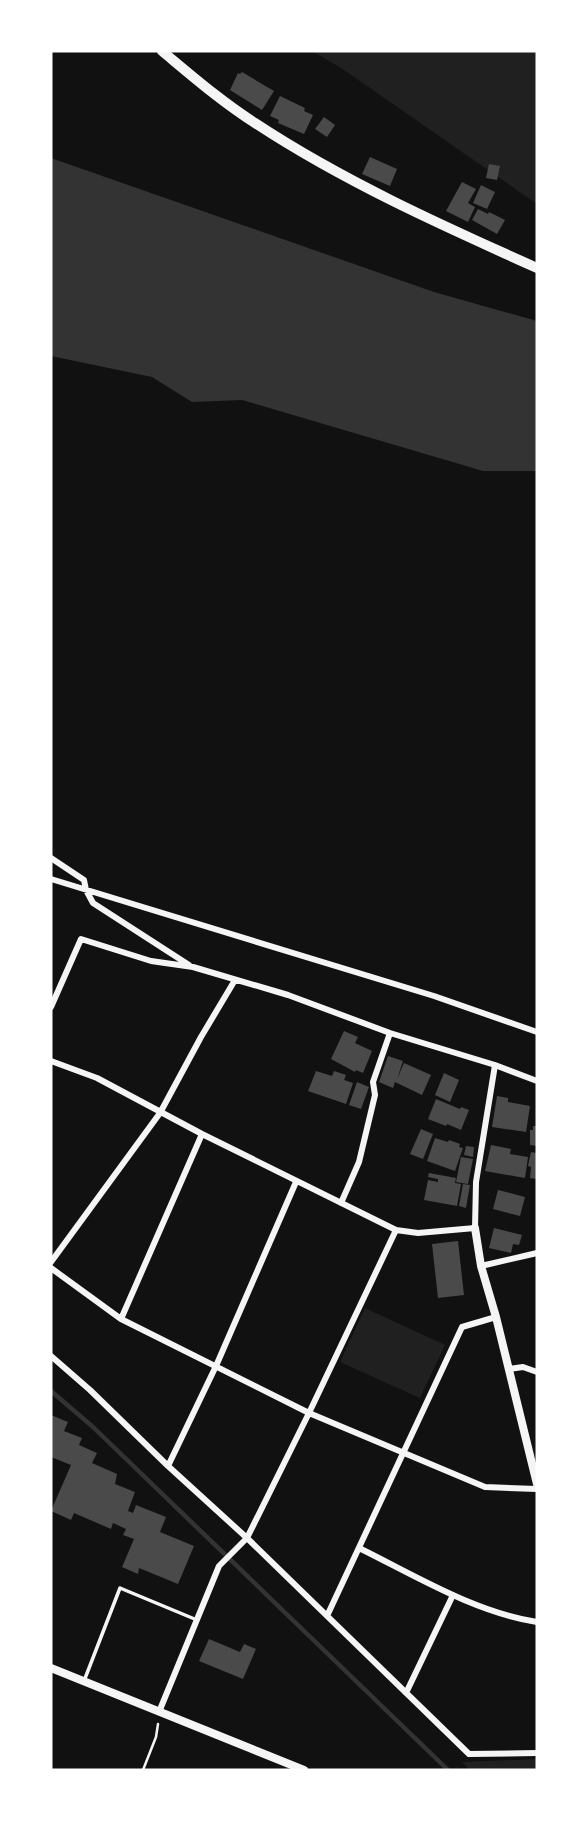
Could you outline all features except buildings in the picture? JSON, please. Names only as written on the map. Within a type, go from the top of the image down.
[{"type":"main road","points":[[162,51],[255,123],[339,173],[461,234],[537,268]]},
{"type":"street","points":[[51,858],[84,880],[93,903],[193,967]]},
{"type":"street","points":[[51,879],[434,996],[537,1032]]},
{"type":"street","points":[[51,1007],[81,939],[151,961],[193,967],[288,995],[390,1033],[495,1065],[537,1081]]},
{"type":"street","points":[[51,1262],[160,1113],[235,980]]},
{"type":"street","points":[[341,1203],[359,1162],[375,1095],[373,1082],[390,1033]]},
{"type":"street","points":[[51,1061],[97,1078],[160,1113],[396,1230],[418,1233],[475,1228]]},
{"type":"street","points":[[51,1268],[121,1319],[309,1413],[485,1488],[537,1487],[481,1266],[475,1228],[476,1182],[495,1065]]},
{"type":"street","points":[[121,1319],[202,1134]]},
{"type":"street","points":[[168,1466],[216,1366],[296,1182]]},
{"type":"street","points":[[159,1712],[219,1566],[247,1538],[396,1230]]},
{"type":"street","points":[[481,1266],[537,1252]]},
{"type":"street","points":[[327,1616],[462,1328],[496,1317]]},
{"type":"street","points":[[51,1356],[247,1538],[468,1754],[537,1753]]},
{"type":"street","points":[[509,1369],[523,1367],[537,1372]]},
{"type":"street","points":[[359,1548],[453,1595],[513,1618],[537,1622]]},
{"type":"street","points":[[406,1693],[453,1595]]},
{"type":"street","points":[[51,1668],[304,1770]]},
{"type":"lane","points":[[84,1681],[120,1588],[197,1620]]},
{"type":"path","points":[[144,1770],[156,1737],[159,1712]]},
{"type":"shaded area","points":[[312,51],[537,51],[537,204],[341,68]]},
{"type":"shaded area","points":[[51,158],[434,292],[537,321],[537,471],[483,471],[242,400],[192,402],[152,377],[51,356]]},
{"type":"shaded area","points":[[365,1308],[445,1345],[420,1398],[340,1362]]},
{"type":"shaded area","points":[[537,1759],[537,1770],[470,1770],[462,1762]]},
{"type":"waterway","points":[[51,1391],[93,1427],[448,1770]]}]
